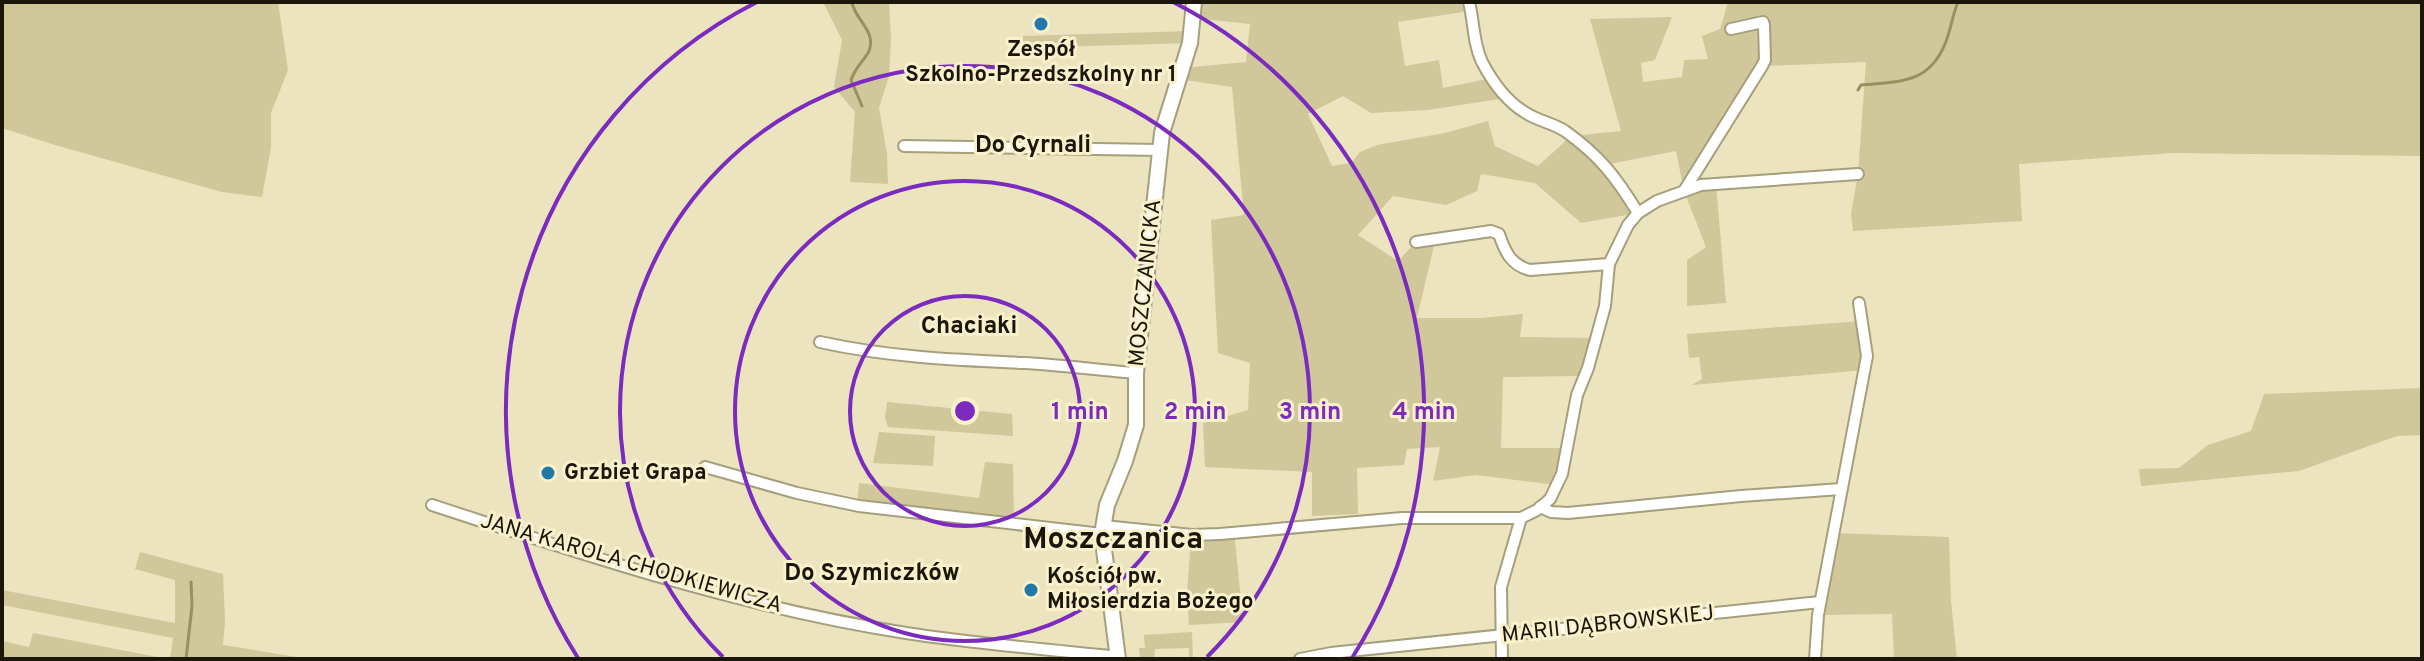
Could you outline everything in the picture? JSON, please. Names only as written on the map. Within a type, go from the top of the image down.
[{"type":"street","name":"MOSZCZANICKA","points":[[1118,658],[1103,530],[1107,505],[1136,425],[1136,373],[1162,133],[1190,43],[1194,2]]},
{"type":"street","points":[[1469,2],[1481,60],[1506,98],[1526,114],[1561,128],[1589,149],[1616,177],[1638,213]]},
{"type":"street","points":[[1684,191],[1765,60],[1763,22],[1731,29]]},
{"type":"street","points":[[904,146],[1160,150]]},
{"type":"street","points":[[705,467],[797,493],[859,506],[1103,530],[1192,535],[1402,518],[1521,518],[1550,499],[1562,474],[1577,395],[1605,306],[1609,264],[1628,225],[1638,213],[1657,201],[1701,185],[1858,174]]},
{"type":"street","points":[[1416,242],[1491,231],[1499,234],[1510,260],[1530,270],[1609,264]]},
{"type":"street","points":[[1815,659],[1820,602],[1867,356],[1859,303]]},
{"type":"street","points":[[820,342],[865,351],[965,362],[1026,363],[1136,373]]},
{"type":"street","points":[[1540,507],[1551,512],[1568,513],[1841,489]]},
{"type":"street","name":"JANA KAROLA CHODKIEWICZA","points":[[432,505],[553,545],[745,600],[906,633],[1118,658]]},
{"type":"street","points":[[1502,659],[1501,587],[1521,518]]},
{"type":"street","name":"MARII DĄBROWSKIEJ","points":[[1300,659],[1331,653],[1820,602]]},
{"type":"shaded area","points":[[2,2],[278,2],[288,70],[271,113],[271,148],[262,197],[222,192],[2,128]]},
{"type":"shaded area","points":[[823,2],[889,2],[889,76],[879,108],[887,154],[888,184],[850,182],[855,112],[834,87],[842,40]]},
{"type":"shaded area","points":[[1194,2],[1467,2],[1469,11],[1398,22],[1405,66],[1439,60],[1443,88],[1492,78],[1506,98],[1428,110],[1371,113],[1343,96],[1308,114],[1332,166],[1351,163],[1360,152],[1377,145],[1445,133],[1488,121],[1495,146],[1538,166],[1571,136],[1621,131],[1590,19],[1672,17],[1655,60],[1641,63],[1643,82],[1682,77],[1684,60],[1708,59],[1702,36],[1720,29],[1728,2],[2422,2],[2422,156],[2174,153],[2019,164],[2022,221],[1853,231],[1851,214],[1858,174],[1866,62],[1762,66],[1684,190],[1716,184],[1726,303],[1687,306],[1687,260],[1706,247],[1684,191],[1676,151],[1605,165],[1638,213],[1581,223],[1535,183],[1481,174],[1477,191],[1446,205],[1393,196],[1358,235],[1398,261],[1416,242],[1435,241],[1417,318],[1482,318],[1523,314],[1520,337],[1592,338],[1579,376],[1503,377],[1501,448],[1567,448],[1557,485],[1476,475],[1433,481],[1440,447],[1407,449],[1404,465],[1357,468],[1358,514],[1312,516],[1312,472],[1205,467],[1203,423],[1248,410],[1250,363],[1218,353],[1211,220],[1244,215],[1232,87],[1178,79],[1182,68],[1246,62],[1250,24],[1193,18]]},
{"type":"shaded area","points":[[1191,31],[1190,43],[1023,48],[1023,36]]},
{"type":"shaded area","points":[[1862,321],[1865,370],[1692,385],[1702,379],[1699,357],[1689,358],[1687,334]]},
{"type":"shaded area","points":[[2422,388],[2422,435],[2397,436],[2299,471],[2141,486],[2139,469],[2179,468],[2208,445],[2251,431],[2264,394]]},
{"type":"shaded area","points":[[887,402],[1012,414],[1013,436],[888,427],[885,418]]},
{"type":"shaded area","points":[[879,432],[935,436],[933,466],[873,463]]},
{"type":"shaded area","points":[[985,462],[1013,464],[1014,525],[857,504],[859,483],[979,498]]},
{"type":"shaded area","points":[[1833,533],[1949,537],[1957,659],[1894,659],[1892,614],[1818,615]]},
{"type":"shaded area","points":[[1191,539],[1235,540],[1243,622],[1189,625],[1187,592]]},
{"type":"shaded area","points":[[140,552],[223,574],[223,645],[297,659],[170,659],[173,638],[2,605],[2,590],[175,623],[175,580],[135,569]]},
{"type":"shaded area","points":[[1192,632],[1193,659],[1189,659],[1189,648],[1155,649],[1154,659],[1140,659],[1139,648],[1145,648],[1144,635]]},
{"type":"shaded area","points":[[33,633],[168,659],[2,657],[2,641],[29,647]]},
{"type":"waterway","points":[[852,2],[868,31],[871,44],[851,80],[862,106]]},
{"type":"waterway","points":[[1858,90],[1861,85],[1910,78],[1930,67],[1945,44],[1958,2]]},
{"type":"waterway","points":[[186,659],[192,606],[191,582]]},
{"type":"place","name":"Zespół Szkolno-Przedszkolny nr 1","points":[[1041,24]]},
{"type":"place","name":"Grzbiet Grapa","points":[[548,473]]},
{"type":"place","name":"Kościół pw. Miłosierdzia Bożego","points":[[1031,590]]},
{"type":"district","name":"Do Cyrnali","points":[[1033,146]]},
{"type":"district","name":"Chaciaki","points":[[969,327]]},
{"type":"district","name":"Moszczanica","points":[[1113,540]]},
{"type":"district","name":"Do Szymiczków","points":[[872,574]]}]
